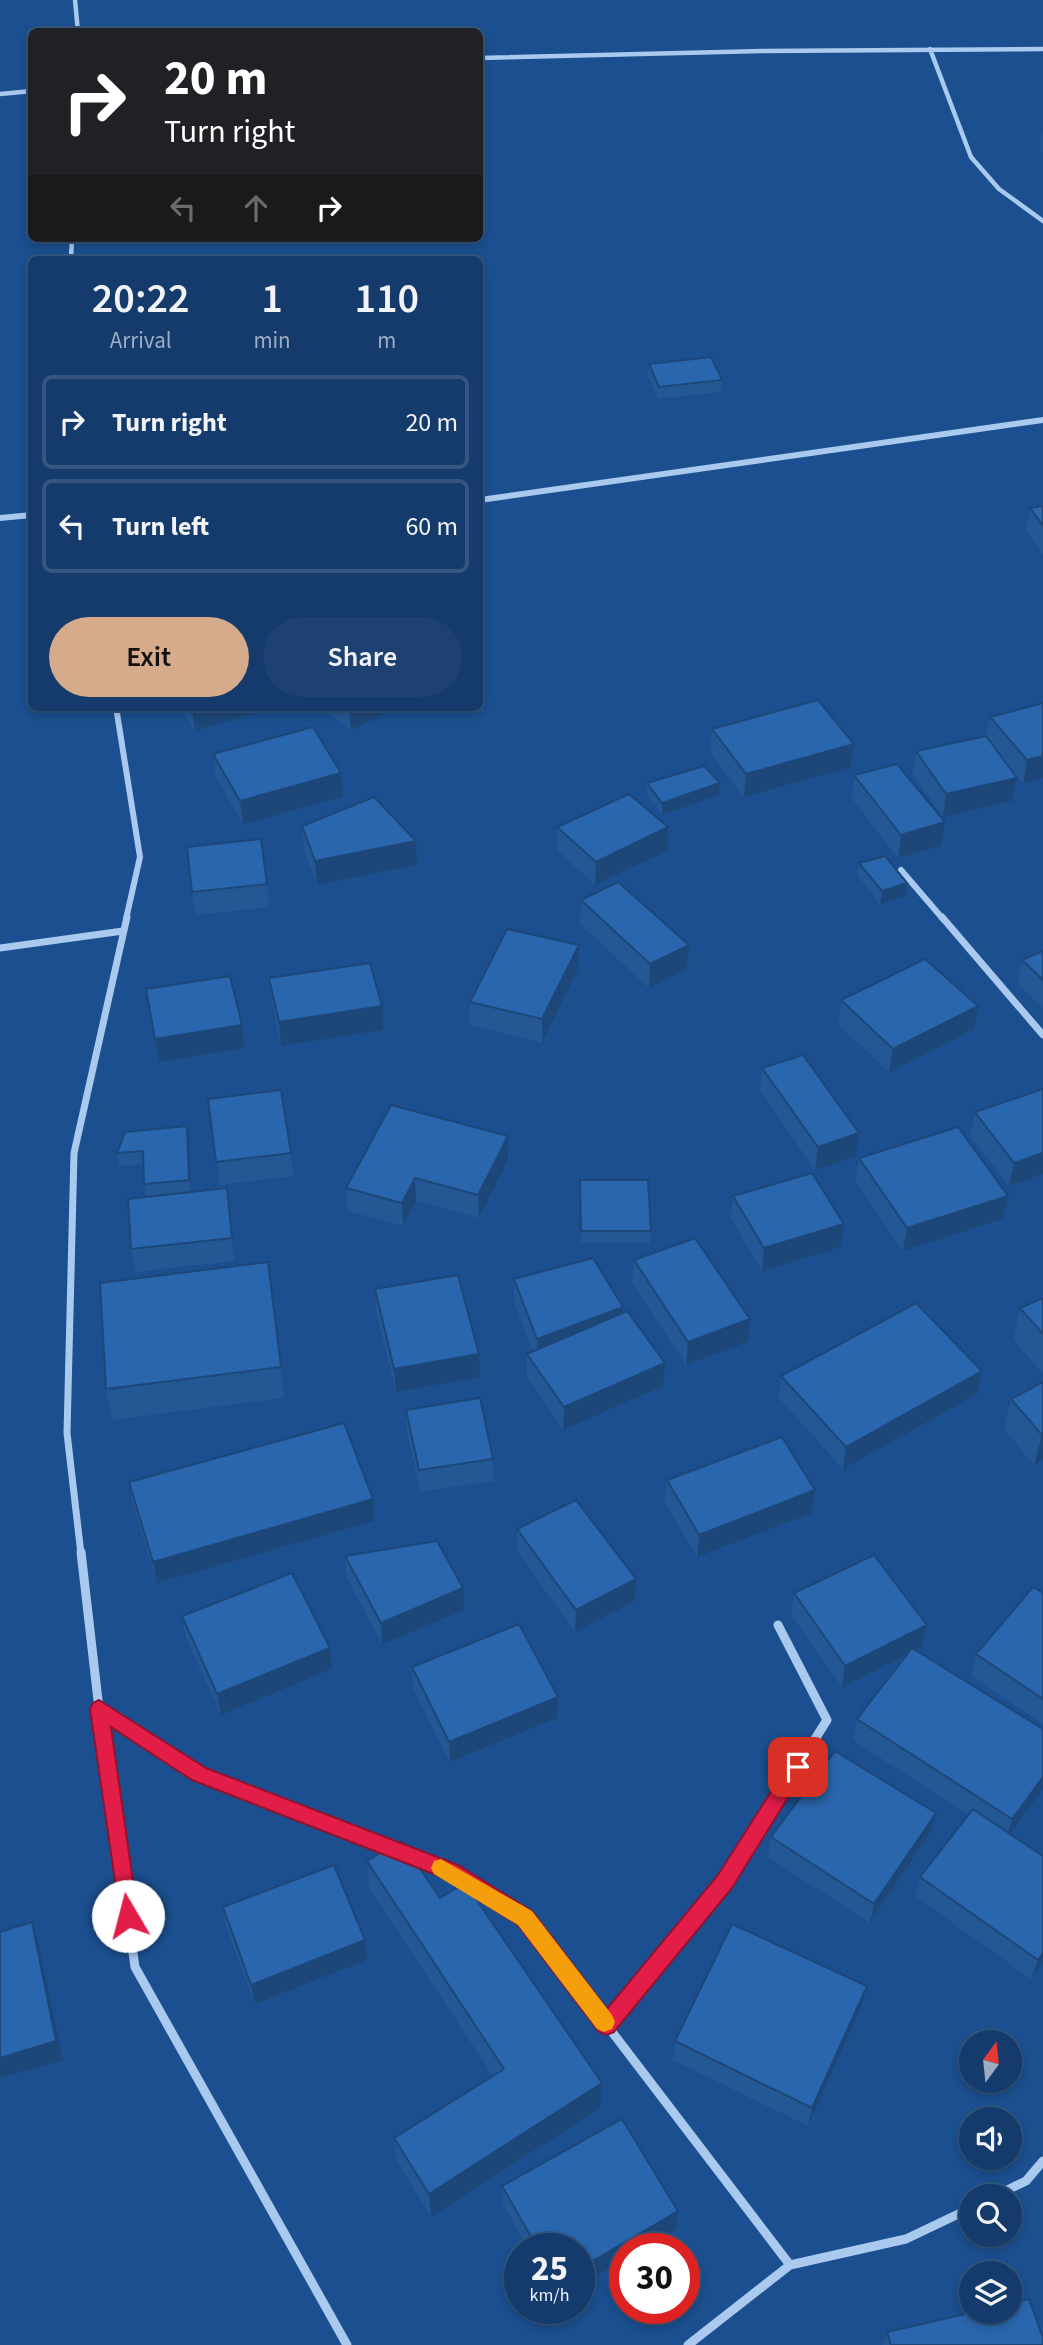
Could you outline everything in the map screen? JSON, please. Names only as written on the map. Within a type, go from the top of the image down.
[{"type":"street","points":[[75,0],[78,28]]},
{"type":"street","points":[[483,58],[1043,49]]},
{"type":"street","points":[[930,50],[971,158],[999,189],[1043,221]]},
{"type":"street","points":[[0,94],[28,91]]},
{"type":"street","points":[[483,500],[1043,420]]},
{"type":"street","points":[[0,518],[28,515]]},
{"type":"street","points":[[117,711],[140,857],[74,1153],[68,1433],[99,1709],[135,1968],[346,2345]]},
{"type":"street","points":[[901,870],[1043,1035]]},
{"type":"street","points":[[0,948],[122,931]]},
{"type":"street","points":[[607,2025],[725,1882],[827,1720],[778,1625]]},
{"type":"street","points":[[99,1709],[199,1774],[451,1872],[525,1918],[790,2265]]},
{"type":"street","points":[[1020,2184],[1026,2181],[1043,2161]]},
{"type":"street","points":[[688,2345],[790,2265],[906,2239],[959,2214]]},
{"type":"building","points":[[711,357],[722,380],[659,387],[649,364]]},
{"type":"building","points":[[1043,506],[1043,526],[1030,508]]},
{"type":"building","points":[[818,700],[854,744],[746,774],[712,729]]},
{"type":"building","points":[[1043,703],[1043,756],[1027,760],[990,717]]},
{"type":"building","points":[[313,727],[341,773],[240,801],[213,754]]},
{"type":"building","points":[[986,736],[1017,778],[946,794],[916,751]]},
{"type":"building","points":[[897,764],[945,822],[901,835],[854,775]]},
{"type":"building","points":[[704,766],[720,783],[662,803],[647,783]]},
{"type":"building","points":[[629,794],[668,827],[596,862],[557,827]]},
{"type":"building","points":[[374,797],[416,841],[315,861],[302,826]]},
{"type":"building","points":[[261,839],[267,884],[192,892],[187,847]]},
{"type":"building","points":[[885,856],[907,883],[882,891],[859,863]]},
{"type":"building","points":[[618,882],[689,945],[650,964],[581,900]]},
{"type":"building","points":[[507,929],[579,945],[542,1019],[470,1002]]},
{"type":"building","points":[[1043,951],[1043,980],[1022,960]]},
{"type":"building","points":[[925,959],[978,1006],[893,1049],[841,1000]]},
{"type":"building","points":[[370,963],[382,1006],[279,1022],[269,978]]},
{"type":"building","points":[[230,976],[242,1025],[155,1039],[146,989]]},
{"type":"building","points":[[803,1055],[859,1133],[818,1147],[762,1068]]},
{"type":"building","points":[[1043,1089],[1043,1153],[1014,1163],[975,1112]]},
{"type":"building","points":[[281,1090],[291,1153],[216,1162],[208,1099]]},
{"type":"building","points":[[391,1105],[508,1136],[478,1195],[415,1178],[402,1203],[346,1188]]},
{"type":"building","points":[[187,1126],[189,1180],[144,1184],[143,1151],[117,1153],[125,1132]]},
{"type":"building","points":[[958,1127],[1008,1196],[907,1228],[859,1158]]},
{"type":"building","points":[[812,1173],[844,1224],[764,1248],[733,1196]]},
{"type":"building","points":[[580,1180],[648,1180],[651,1231],[581,1231]]},
{"type":"building","points":[[227,1188],[232,1238],[131,1249],[128,1199]]},
{"type":"building","points":[[695,1238],[750,1319],[688,1342],[634,1260]]},
{"type":"building","points":[[593,1258],[623,1307],[537,1339],[514,1279]]},
{"type":"building","points":[[268,1262],[281,1367],[106,1389],[100,1283]]},
{"type":"building","points":[[458,1275],[479,1354],[394,1369],[375,1289]]},
{"type":"building","points":[[1043,1298],[1043,1334],[1020,1308]]},
{"type":"building","points":[[916,1303],[982,1371],[846,1447],[781,1376]]},
{"type":"building","points":[[627,1311],[665,1363],[564,1407],[527,1354]]},
{"type":"building","points":[[1043,1382],[1043,1434],[1042,1435],[1011,1399]]},
{"type":"building","points":[[480,1398],[493,1459],[419,1470],[406,1410]]},
{"type":"building","points":[[344,1423],[373,1499],[153,1562],[129,1482]]},
{"type":"building","points":[[782,1437],[815,1490],[699,1535],[667,1480]]},
{"type":"building","points":[[576,1500],[636,1579],[576,1610],[517,1529]]},
{"type":"building","points":[[437,1541],[463,1588],[381,1623],[345,1556]]},
{"type":"building","points":[[874,1555],[927,1625],[845,1666],[794,1593]]},
{"type":"building","points":[[292,1573],[330,1648],[217,1694],[182,1616]]},
{"type":"building","points":[[1033,1587],[1043,1593],[1043,1699],[976,1654]]},
{"type":"building","points":[[519,1624],[558,1697],[449,1742],[412,1667]]},
{"type":"building","points":[[912,1648],[1043,1729],[1043,1777],[1012,1819],[857,1719]]},
{"type":"building","points":[[835,1751],[936,1813],[874,1904],[771,1837]]},
{"type":"building","points":[[973,1809],[1043,1856],[1043,1953],[1038,1960],[920,1877]]},
{"type":"building","points":[[401,1841],[440,1898],[465,1883],[602,2083],[429,2194],[394,2138],[504,2069],[367,1861]]},
{"type":"building","points":[[334,1865],[365,1940],[251,1985],[223,1907]]},
{"type":"building","points":[[32,1922],[56,2041],[0,2058],[0,1932]]},
{"type":"building","points":[[732,1924],[867,1986],[812,2108],[675,2041]]},
{"type":"building","points":[[622,2119],[678,2211],[640,2233],[609,2233],[609,2251],[595,2260],[595,2233],[529,2233],[502,2186]]},
{"type":"building","points":[[1029,2299],[1043,2345],[891,2345],[887,2332],[959,2315],[959,2324],[1022,2324],[1022,2300]]},
{"type":"slow traffic","points":[[441,1868],[525,1918],[604,2022]]},
{"type":"route","points":[[128,1916],[99,1709],[199,1774],[451,1872],[525,1918],[607,2025],[725,1882],[798,1767]]}]
